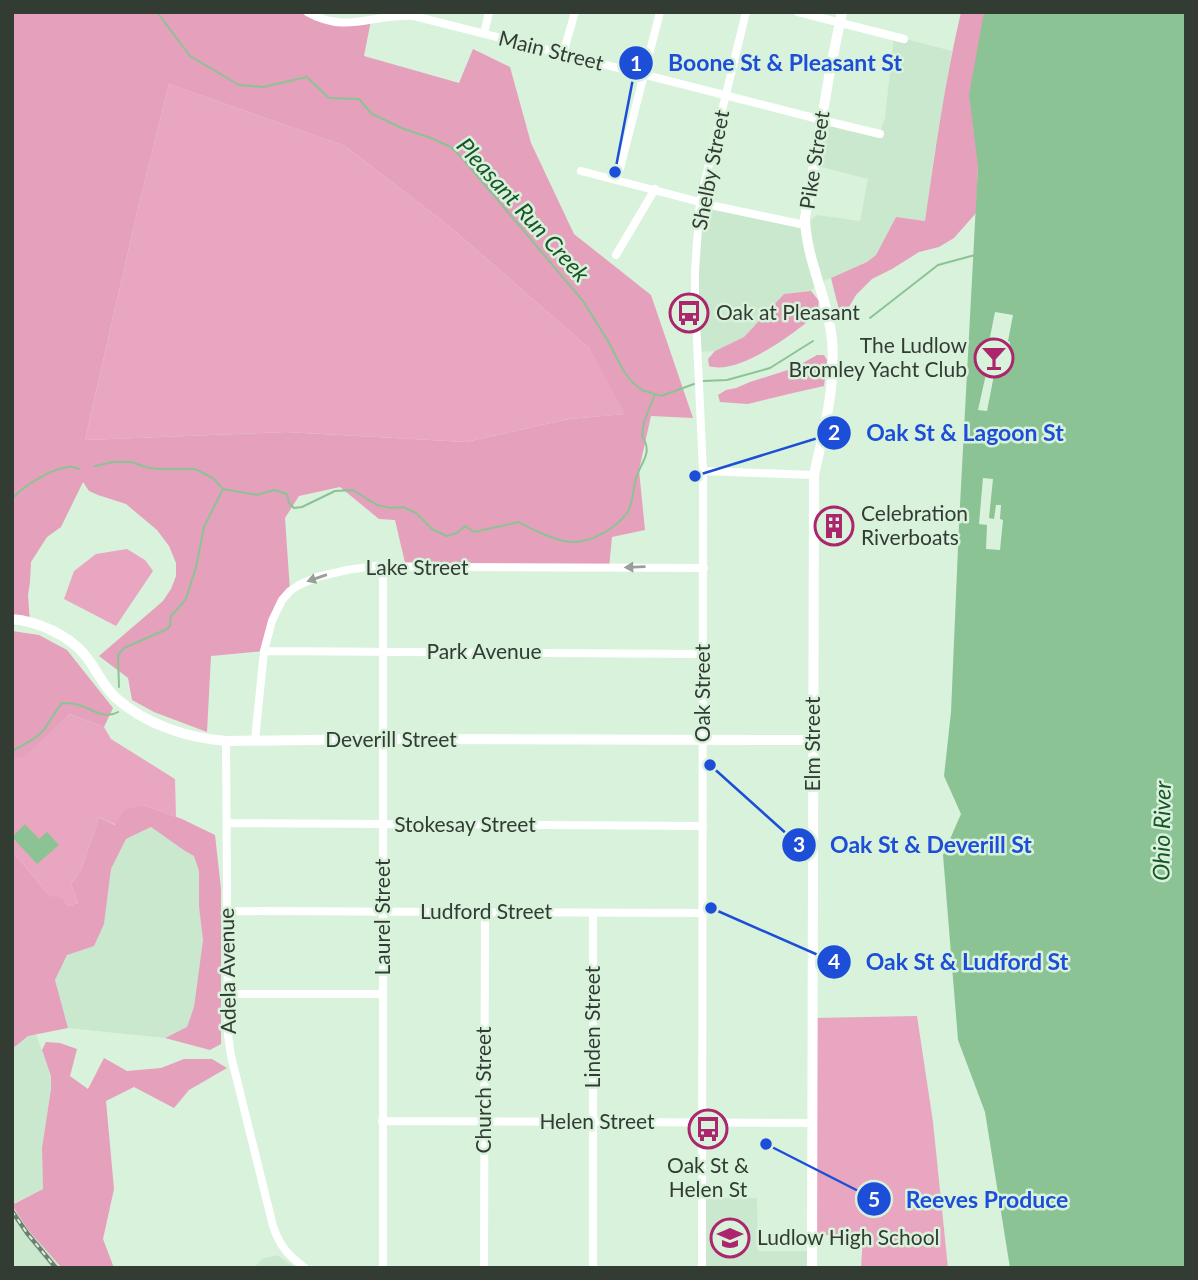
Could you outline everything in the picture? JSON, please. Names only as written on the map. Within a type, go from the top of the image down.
[{"type":"main road","name":"Pike Street","points":[[806,225],[805,218],[841,18]]},
{"type":"main road","name":"Elm Street","points":[[806,225],[806,240],[822,292],[832,341],[831,387],[814,475],[812,1268]]},
{"type":"main road","name":"Deverill Street","points":[[12,620],[48,629],[67,639],[84,654],[105,687],[117,699],[171,729],[205,739],[813,740]]},
{"type":"street","name":"Main Street","points":[[307,12],[338,24],[396,16],[424,16],[484,34],[880,134]]},
{"type":"street","points":[[484,34],[489,12]]},
{"type":"street","points":[[563,54],[575,12]]},
{"type":"street","points":[[617,180],[660,12]]},
{"type":"street","name":"Shelby Street","points":[[695,288],[700,201],[746,12]]},
{"type":"street","points":[[798,12],[841,18],[904,39]]},
{"type":"street","points":[[581,171],[806,225]]},
{"type":"street","points":[[616,254],[655,189]]},
{"type":"street","name":"Oak Street","points":[[695,288],[701,392],[704,568],[702,1268]]},
{"type":"street","points":[[703,471],[814,475]]},
{"type":"street","name":"Lake Street","points":[[255,740],[264,651],[272,621],[282,600],[290,591],[317,577],[362,567],[383,566],[704,568]]},
{"type":"street","name":"Laurel Street","points":[[383,566],[383,1268]]},
{"type":"street","name":"Park Avenue","points":[[264,651],[704,654]]},
{"type":"street","name":"Adela Avenue","points":[[226,741],[227,994],[231,1056],[273,1226],[281,1245],[305,1268]]},
{"type":"street","name":"Stokesay Street","points":[[227,823],[703,826]]},
{"type":"street","name":"Ludford Street","points":[[226,911],[703,914]]},
{"type":"street","name":"Church Street","points":[[484,1268],[485,912]]},
{"type":"street","name":"Linden Street","points":[[593,913],[593,1268]]},
{"type":"street","points":[[227,994],[383,994]]},
{"type":"street","name":"Helen Street","points":[[382,1121],[812,1123]]},
{"type":"shaded area","points":[[12,12],[308,12],[338,24],[371,20],[364,56],[459,83],[473,49],[510,67],[531,143],[574,234],[651,295],[693,418],[651,416],[639,470],[645,530],[612,537],[609,568],[406,567],[395,520],[379,519],[340,487],[299,496],[285,518],[290,591],[264,651],[211,656],[207,732],[154,712],[132,700],[128,678],[99,656],[163,601],[176,576],[176,563],[169,546],[157,530],[126,504],[89,491],[83,482],[61,527],[47,537],[31,562],[28,595],[30,623],[12,619]],"holes":[[[169,84],[345,146],[449,226],[589,348],[625,414],[569,419],[466,442],[286,432],[85,440]]]},
{"type":"shaded area","points":[[961,12],[1004,12],[978,166],[976,213],[954,238],[939,247],[919,252],[872,279],[856,295],[846,312],[841,311],[831,278],[867,262],[876,255],[896,217],[925,221],[945,90]]},
{"type":"shaded area","points":[[894,36],[952,51],[925,221],[896,217],[876,255],[867,262],[819,283],[811,291],[784,294],[744,337],[715,351],[698,352],[696,330],[700,201],[805,225],[817,215],[860,221],[868,179],[814,165],[822,120],[880,133],[885,118]]},
{"type":"shaded area","points":[[169,84],[345,146],[449,226],[589,348],[626,414],[569,419],[466,442],[286,432],[85,440]]},
{"type":"shaded area","points":[[811,291],[819,301],[817,314],[795,331],[750,359],[735,365],[709,366],[708,359],[715,351],[744,337],[784,294]]},
{"type":"shaded area","points":[[817,355],[824,355],[827,360],[824,386],[748,404],[720,402],[718,395],[726,390],[794,368]]},
{"type":"shaded area","points":[[127,549],[145,560],[153,571],[116,626],[64,599],[74,571],[96,554]]},
{"type":"shaded area","points":[[12,631],[39,635],[67,650],[113,708],[104,727],[70,714],[25,756],[12,760]]},
{"type":"shaded area","points":[[70,714],[104,727],[111,739],[175,779],[176,817],[143,805],[116,825],[99,817],[81,870],[71,884],[78,903],[67,906],[50,896],[12,851],[12,760],[25,755]]},
{"type":"shaded area","points":[[143,805],[215,835],[221,889],[221,1044],[210,1050],[165,1038],[187,1027],[194,1007],[203,940],[199,871],[194,856],[151,827],[126,839],[111,869],[104,924],[94,946],[67,955],[55,980],[68,1028],[28,1036],[12,1049],[12,851],[50,896],[62,898],[67,906],[78,903],[71,884],[81,870],[99,817],[115,825],[125,810]]},
{"type":"shaded area","points":[[151,827],[194,856],[199,871],[203,940],[194,1007],[187,1027],[165,1038],[68,1028],[55,980],[67,955],[104,924],[111,869],[126,839]]},
{"type":"shaded area","points":[[917,1016],[933,1122],[948,1268],[861,1268],[863,1235],[812,1235],[813,1018]]},
{"type":"shaded area","points":[[36,1034],[51,1076],[42,1148],[43,1189],[12,1204],[12,1049],[28,1036]]},
{"type":"shaded area","points":[[46,1042],[60,1043],[77,1049],[70,1076],[88,1089],[104,1058],[127,1071],[161,1068],[184,1059],[212,1059],[227,1068],[189,1090],[174,1108],[134,1087],[106,1101],[114,1189],[103,1239],[114,1268],[62,1268],[28,1230],[12,1205],[43,1189],[42,1148],[51,1089],[51,1076],[42,1050]]},
{"type":"shaded area","name":"Ludlow High School","points":[[702,1198],[757,1198],[758,1251],[812,1251],[812,1268],[702,1268]]},
{"type":"shaded area","points":[[12,1205],[28,1230],[62,1268],[12,1268]]},
{"type":"shaded area","points":[[277,1255],[296,1268],[254,1268],[262,1259]]},
{"type":"water","name":"Ohio River","points":[[984,12],[1186,12],[1186,1268],[1010,1268],[985,1112],[958,1040],[943,855],[961,814],[944,776],[951,712],[978,166],[969,95]]},
{"type":"water","points":[[25,824],[39,839],[47,832],[59,845],[37,864],[12,837]]},
{"type":"pier","points":[[995,312],[1013,315],[1010,342],[1003,377],[994,375],[987,411],[978,410],[986,374],[983,373],[988,347],[995,348],[997,339],[990,337]]},
{"type":"pier","points":[[983,478],[993,479],[989,518],[994,519],[996,505],[1001,505],[1000,519],[1003,520],[1000,550],[986,549],[987,525],[979,524]]},
{"type":"waterway","name":"Pleasant Run Creek","points":[[157,12],[190,56],[239,85],[263,87],[307,77],[329,98],[359,99],[372,114],[451,147],[583,301],[632,382],[642,390],[661,396],[694,384]]},
{"type":"waterway","name":"Pleasant Run Creek","points":[[870,318],[938,265],[975,255]]},
{"type":"waterway","name":"Pleasant Run Creek","points":[[703,381],[727,380],[770,368],[813,341]]},
{"type":"waterway","points":[[95,466],[131,462],[149,468],[195,469],[213,478],[223,489],[257,495],[274,490],[287,494],[289,503],[294,508],[302,507],[335,491],[353,490],[377,505],[403,507],[416,513],[432,529],[447,536],[457,533],[465,526],[474,532],[519,522],[558,539],[578,542],[609,529],[627,513],[635,481],[647,452],[642,436],[644,422],[655,394]]},
{"type":"waterway","points":[[12,499],[30,484],[54,471],[69,467],[79,469]]},
{"type":"waterway","points":[[119,687],[118,655],[124,648],[167,629],[171,616],[186,599],[204,527],[222,491]]},
{"type":"waterway","points":[[12,751],[42,732],[62,703],[77,704],[108,715],[118,712]]},
{"type":"railway","points":[[12,1211],[56,1268]]},
{"type":"place","name":"Boone St & Pleasant St","points":[[615,172]]},
{"type":"place","name":"Oak at Pleasant","points":[[689,313]]},
{"type":"place","name":"The Ludlow Bromley Yacht Club","points":[[994,358]]},
{"type":"place","name":"Oak St & Lagoon St","points":[[695,476]]},
{"type":"place","name":"Celebration Riverboats","points":[[834,526]]},
{"type":"place","name":"Oak St & Deverill St","points":[[710,765]]},
{"type":"place","name":"Oak St & Ludford St","points":[[711,908]]},
{"type":"place","name":"Oak St & Helen St","points":[[708,1129]]},
{"type":"place","name":"Reeves Produce","points":[[766,1144]]},
{"type":"place","name":"Ludlow High School","points":[[730,1238]]}]
